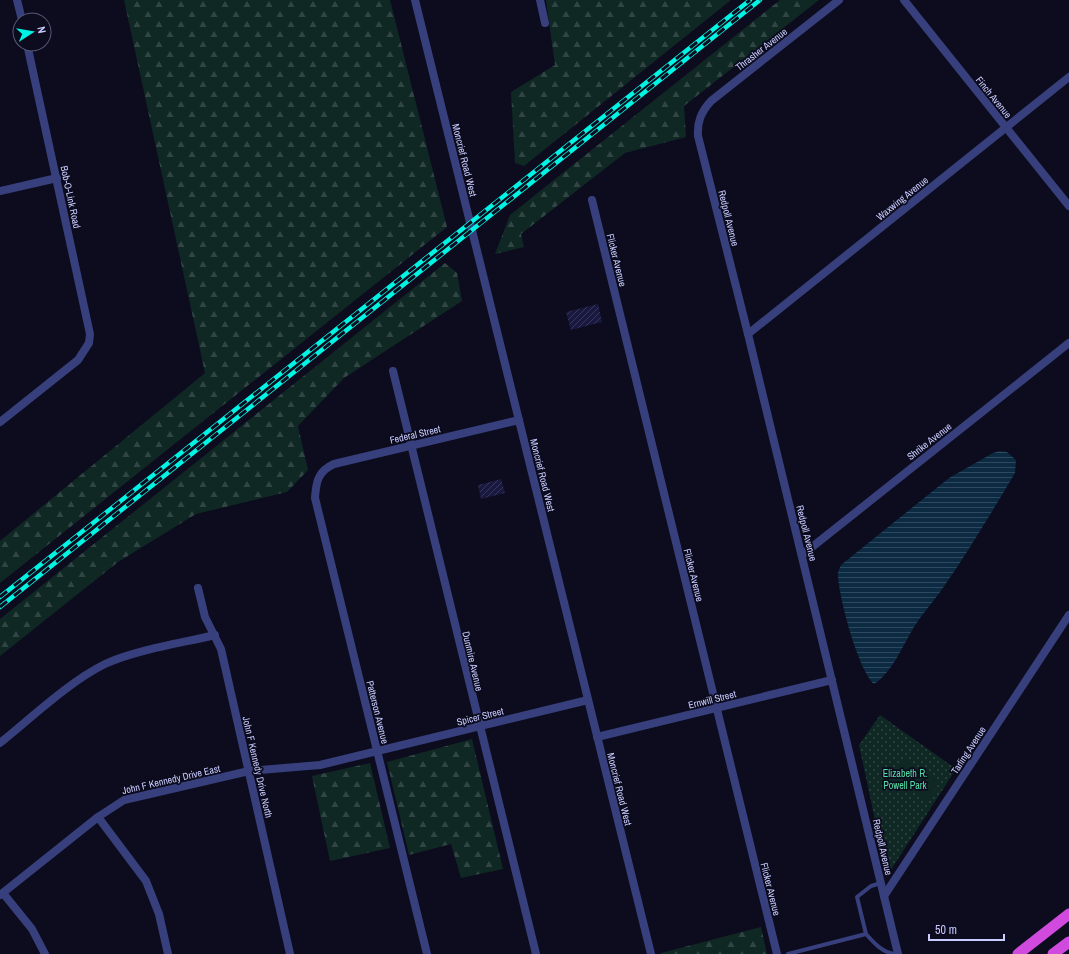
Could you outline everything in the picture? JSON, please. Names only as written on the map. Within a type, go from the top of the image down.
[{"type":"highway","points":[[1018,954],[1069,914]]},
{"type":"highway","points":[[1053,954],[1069,942]]},
{"type":"street","points":[[17,0],[20,12]]},
{"type":"street","name":"Moncrief Road West","points":[[416,0],[651,954]]},
{"type":"street","points":[[540,0],[545,23]]},
{"type":"street","name":"Thrasher Avenue","points":[[700,116],[710,101],[839,0]]},
{"type":"street","name":"Finch Avenue","points":[[904,0],[1069,206]]},
{"type":"street","name":"Bob-O-Link Road","points":[[0,422],[78,360],[84,353],[89,343],[89,326],[29,52]]},
{"type":"street","name":"Waxwing Avenue","points":[[748,334],[1069,77]]},
{"type":"street","name":"Redpoll Avenue","points":[[700,116],[697,126],[698,136],[802,554],[898,954]]},
{"type":"street","points":[[0,191],[57,178]]},
{"type":"street","name":"Flicker Avenue","points":[[592,200],[777,954]]},
{"type":"street","name":"Shrike Avenue","points":[[802,554],[1069,343]]},
{"type":"street","name":"Dunmire Avenue","points":[[393,371],[479,727],[536,954]]},
{"type":"street","name":"Federal Street","points":[[319,475],[326,468],[334,464],[519,420]]},
{"type":"street","name":"Patterson Avenue","points":[[319,475],[315,498],[427,954]]},
{"type":"street","name":"John F Kennedy Drive North","points":[[198,588],[205,617],[222,649],[290,954]]},
{"type":"street","name":"Tarling Avenue","points":[[884,896],[1069,615]]},
{"type":"street","points":[[0,743],[77,682],[106,664],[125,656],[215,635]]},
{"type":"street","name":"Ernwill Street","points":[[597,737],[832,680]]},
{"type":"street","name":"Spicer Street","points":[[377,752],[588,700]]},
{"type":"street","name":"John F Kennedy Drive East","points":[[2,894],[98,817],[124,800],[249,771],[320,765],[377,752]]},
{"type":"street","points":[[98,817],[146,881],[159,914],[168,954]]},
{"type":"street","points":[[2,894],[32,929],[45,954]]},
{"type":"lane","points":[[881,883],[872,886],[857,897],[866,934],[876,946],[887,953],[894,954]]},
{"type":"lane","points":[[788,954],[866,934]]},
{"type":"green space","points":[[124,0],[390,0],[447,227],[0,583],[0,541],[205,373]]},
{"type":"green space","points":[[546,0],[731,0],[524,166],[515,163],[511,92],[555,65]]},
{"type":"green space","points":[[780,0],[819,0],[684,106],[686,137],[625,153],[521,234],[524,247],[495,254],[510,215]]},
{"type":"green space","points":[[445,263],[457,273],[462,301],[344,378],[298,426],[308,470],[287,492],[196,514],[118,562],[0,656],[0,619]]},
{"type":"green space","name":"Elizabeth R. Powell Park","points":[[880,715],[956,769],[887,876],[859,745]]},
{"type":"green space","points":[[472,739],[503,869],[461,878],[451,844],[409,855],[387,762]]},
{"type":"green space","points":[[905,759],[939,783],[927,802],[892,777]]},
{"type":"green space","points":[[370,763],[390,848],[330,861],[312,776]]},
{"type":"green space","points":[[761,927],[767,954],[661,954],[661,953]]},
{"type":"water","points":[[1000,451],[1007,452],[1016,460],[1015,473],[956,569],[914,627],[892,666],[874,684],[862,664],[850,633],[839,586],[838,572],[841,565],[949,478],[993,453]]},
{"type":"building","points":[[598,304],[602,322],[571,330],[566,312]]},
{"type":"building","points":[[501,479],[505,493],[481,499],[478,485]]},
{"type":"railway","points":[[0,597],[750,0]]},
{"type":"railway","points":[[0,607],[760,0]]}]
